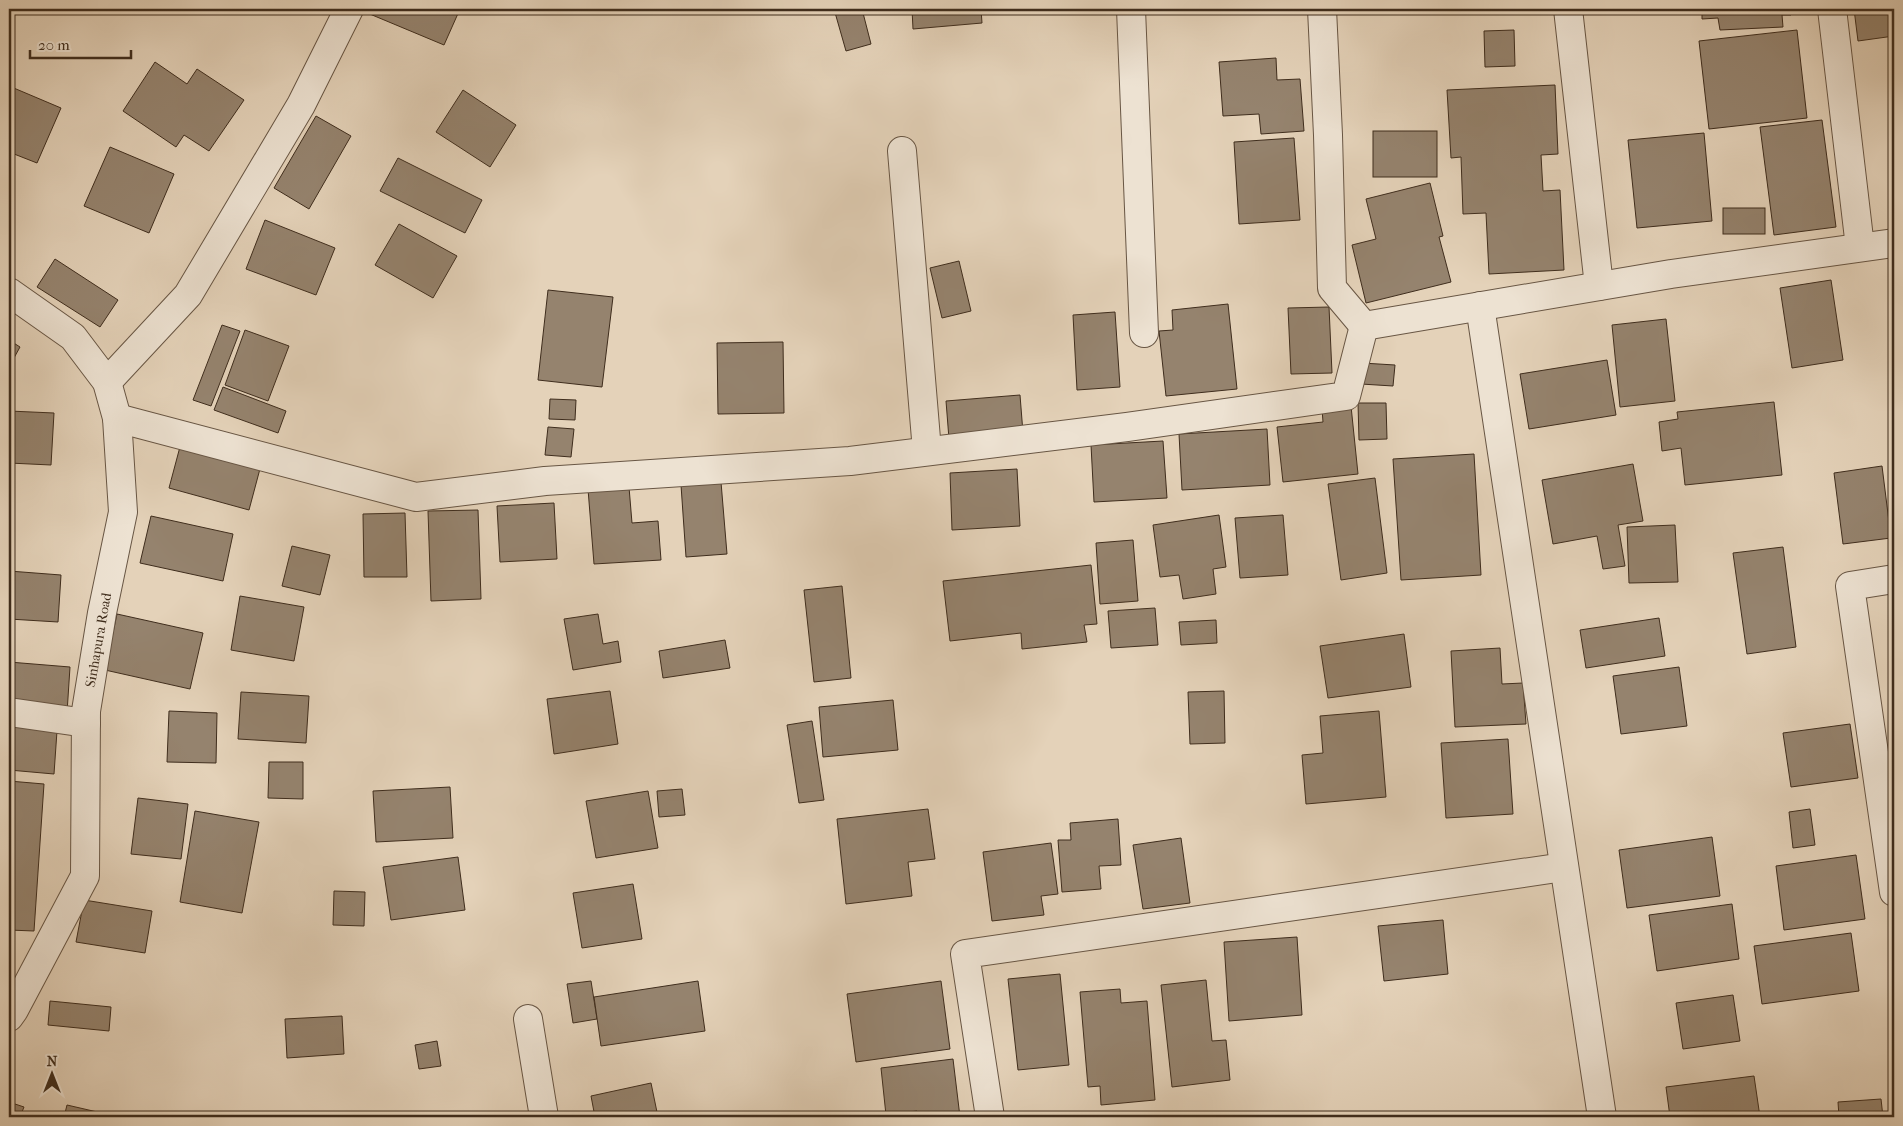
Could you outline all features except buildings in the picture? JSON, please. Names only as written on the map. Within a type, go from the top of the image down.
[{"type":"street","points":[[107,382],[188,295],[301,105],[349,9]]},
{"type":"street","points":[[1131,9],[1144,333]]},
{"type":"street","points":[[1322,9],[1332,288],[1364,326]]},
{"type":"street","points":[[1568,9],[1599,286]]},
{"type":"street","points":[[1832,9],[1860,247]]},
{"type":"street","points":[[902,151],[927,451]]},
{"type":"street","points":[[1364,326],[1671,274],[1894,242]]},
{"type":"street","name":"Sinhapura Road","points":[[9,292],[73,337],[107,382],[117,418],[123,512],[102,613],[86,723],[85,876],[9,1017]]},
{"type":"street","points":[[1480,306],[1602,1117]]},
{"type":"street","points":[[117,418],[416,497],[545,481],[850,461],[1128,427],[1346,396],[1364,326]]},
{"type":"street","points":[[1894,579],[1850,586],[1894,892]]},
{"type":"street","points":[[9,712],[86,723]]},
{"type":"street","points":[[990,1117],[965,954],[1564,867]]},
{"type":"street","points":[[528,1019],[544,1117]]}]
